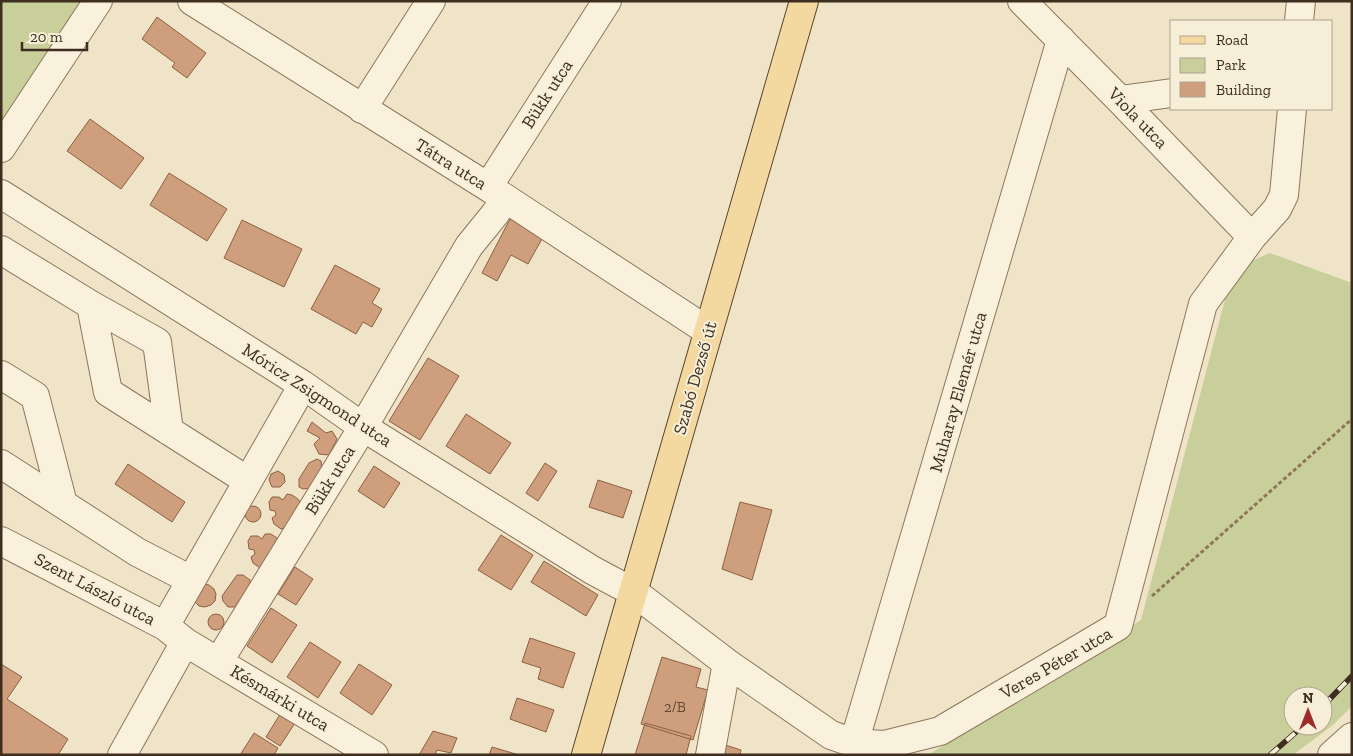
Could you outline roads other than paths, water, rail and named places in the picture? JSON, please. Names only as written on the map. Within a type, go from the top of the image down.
[{"type":"main road","name":"Szabó Dezső út","points":[[586,755],[635,593],[708,331],[804,1]]},
{"type":"street","points":[[1,148],[98,1]]},
{"type":"street","name":"Tátra utca","points":[[192,1],[496,193],[708,331]]},
{"type":"street","points":[[362,109],[431,1]]},
{"type":"street","name":"Bükk utca","points":[[219,661],[364,427],[469,246],[495,214],[496,193],[607,1]]},
{"type":"street","name":"Viola utca","points":[[1022,1],[1252,237]]},
{"type":"street","points":[[1299,20],[1301,1]]},
{"type":"street","name":"Muharay Elemér utca","points":[[854,743],[1061,40]]},
{"type":"street","points":[[1120,100],[1170,93]]},
{"type":"street","name":"Veres Péter utca","points":[[635,593],[727,663],[830,734],[854,743],[884,745],[940,730],[1118,626],[1203,304],[1252,237],[1277,209],[1284,195],[1292,110]]},
{"type":"street","name":"Móricz Zsigmond utca","points":[[1,194],[303,385],[364,427],[592,570],[635,593]]},
{"type":"street","points":[[1,250],[91,305],[157,342],[170,431]]},
{"type":"street","points":[[91,305],[108,392],[248,482]]},
{"type":"street","points":[[1,375],[35,396],[63,504]]},
{"type":"street","points":[[122,755],[175,634],[191,580],[303,385]]},
{"type":"street","points":[[1,464],[137,552],[191,580]]},
{"type":"street","name":"Szent László utca","points":[[1,541],[175,634]]},
{"type":"street","name":"Késmárki utca","points":[[175,634],[374,755]]},
{"type":"street","points":[[710,755],[727,663]]},
{"type":"street","points":[[1332,755],[1352,736]]},
{"type":"railway","points":[[1333,696],[1352,676]]},
{"type":"railway","points":[[1270,755],[1292,736]]}]
